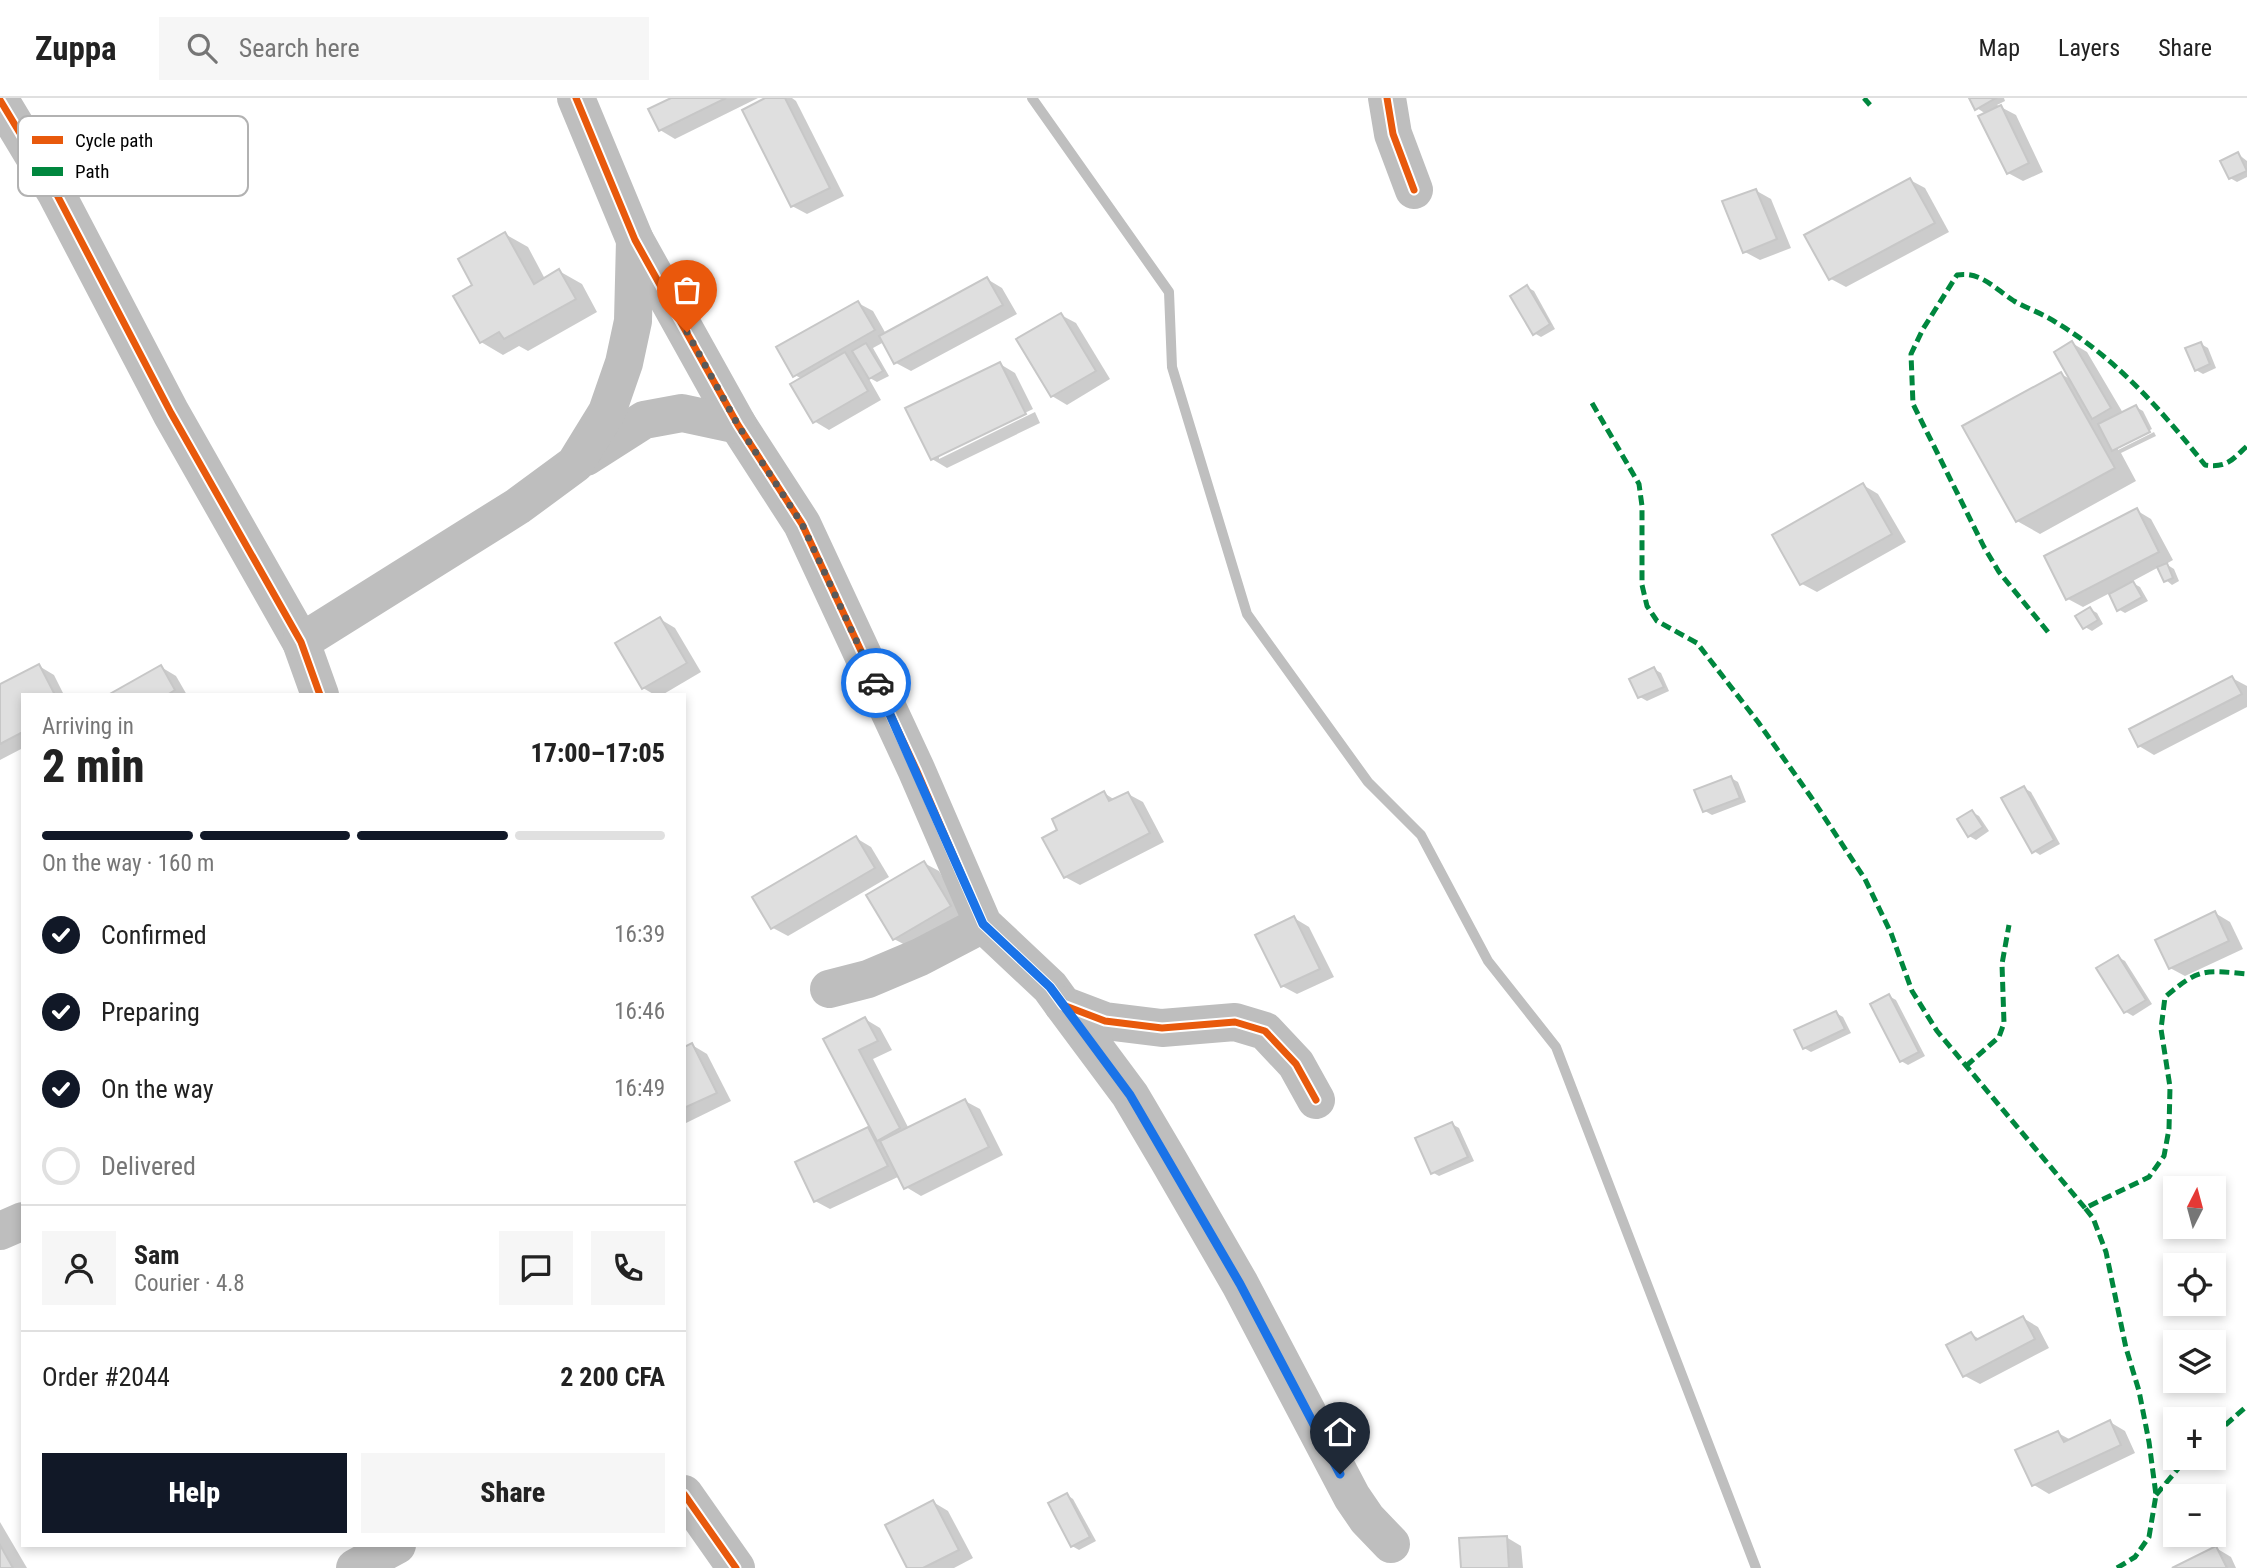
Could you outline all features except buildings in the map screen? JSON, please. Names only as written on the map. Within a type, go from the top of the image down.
[{"type":"street","points":[[576,98],[635,240],[738,425],[802,524],[916,769],[983,924],[1050,987],[1130,1095],[1240,1284],[1352,1497],[1367,1519],[1391,1544]]},
{"type":"street","points":[[1387,98],[1393,134],[1414,190]]},
{"type":"street","points":[[0,100],[18,130]]},
{"type":"street","points":[[58,196],[171,413],[301,642],[319,693]]},
{"type":"street","points":[[575,464],[607,412],[624,363],[633,321],[635,240]]},
{"type":"street","points":[[301,642],[518,506],[575,464],[644,420],[682,413],[738,425]]},
{"type":"street","points":[[829,989],[868,979],[910,962],[983,924]]},
{"type":"street","points":[[1063,1005],[1105,1021],[1162,1028],[1235,1022],[1265,1031],[1296,1064],[1316,1100]]},
{"type":"street","points":[[0,1231],[21,1222]]},
{"type":"street","points":[[686,1497],[736,1568]]},
{"type":"street","points":[[355,1568],[393,1547]]},
{"type":"waterway","points":[[1032,98],[1169,292],[1172,367],[1247,614],[1368,782],[1421,835],[1488,961],[1556,1047],[1756,1568]]},
{"type":"marked path","points":[[1864,98],[1870,105]]},
{"type":"marked path","points":[[2048,632],[1999,572],[1984,547],[1913,404],[1911,354],[1923,329],[1957,275],[1966,274],[1981,278],[2014,301],[2079,337],[2137,387],[2205,465],[2224,464],[2247,446]]},
{"type":"marked path","points":[[1592,403],[1639,484],[1642,506],[1642,585],[1647,606],[1657,621],[1697,643],[1758,722],[1865,879],[1891,933],[1912,991],[1937,1031],[2085,1208]]},
{"type":"marked path","points":[[1966,1066],[1999,1037],[2004,1023],[2002,964],[2009,925]]},
{"type":"marked path","points":[[2117,1568],[2135,1557],[2149,1537],[2156,1495],[2139,1391],[2126,1348],[2106,1252],[2093,1218],[2085,1208],[2149,1177],[2164,1156],[2169,1129],[2170,1087],[2161,1029],[2165,997],[2186,981],[2203,973],[2247,974]]},
{"type":"marked path","points":[[2226,1424],[2247,1406]]},
{"type":"marked path","points":[[2156,1495],[2177,1470]]},
{"type":"cycle path","points":[[576,98],[635,240],[738,425],[802,524],[916,769],[983,924],[1050,987],[1063,1005],[1105,1021],[1162,1028],[1235,1022],[1265,1031],[1296,1064],[1316,1100]]},
{"type":"cycle path","points":[[1387,98],[1393,134],[1414,190]]},
{"type":"cycle path","points":[[0,100],[18,130]]},
{"type":"cycle path","points":[[58,196],[171,413],[301,642],[319,693]]},
{"type":"cycle path","points":[[686,1497],[736,1568]]},
{"type":"way so far","points":[[687,332],[738,425],[802,524],[876,683]]},
{"type":"route","points":[[876,683],[983,924],[1050,987],[1130,1095],[1240,1284],[1340,1474]]}]
